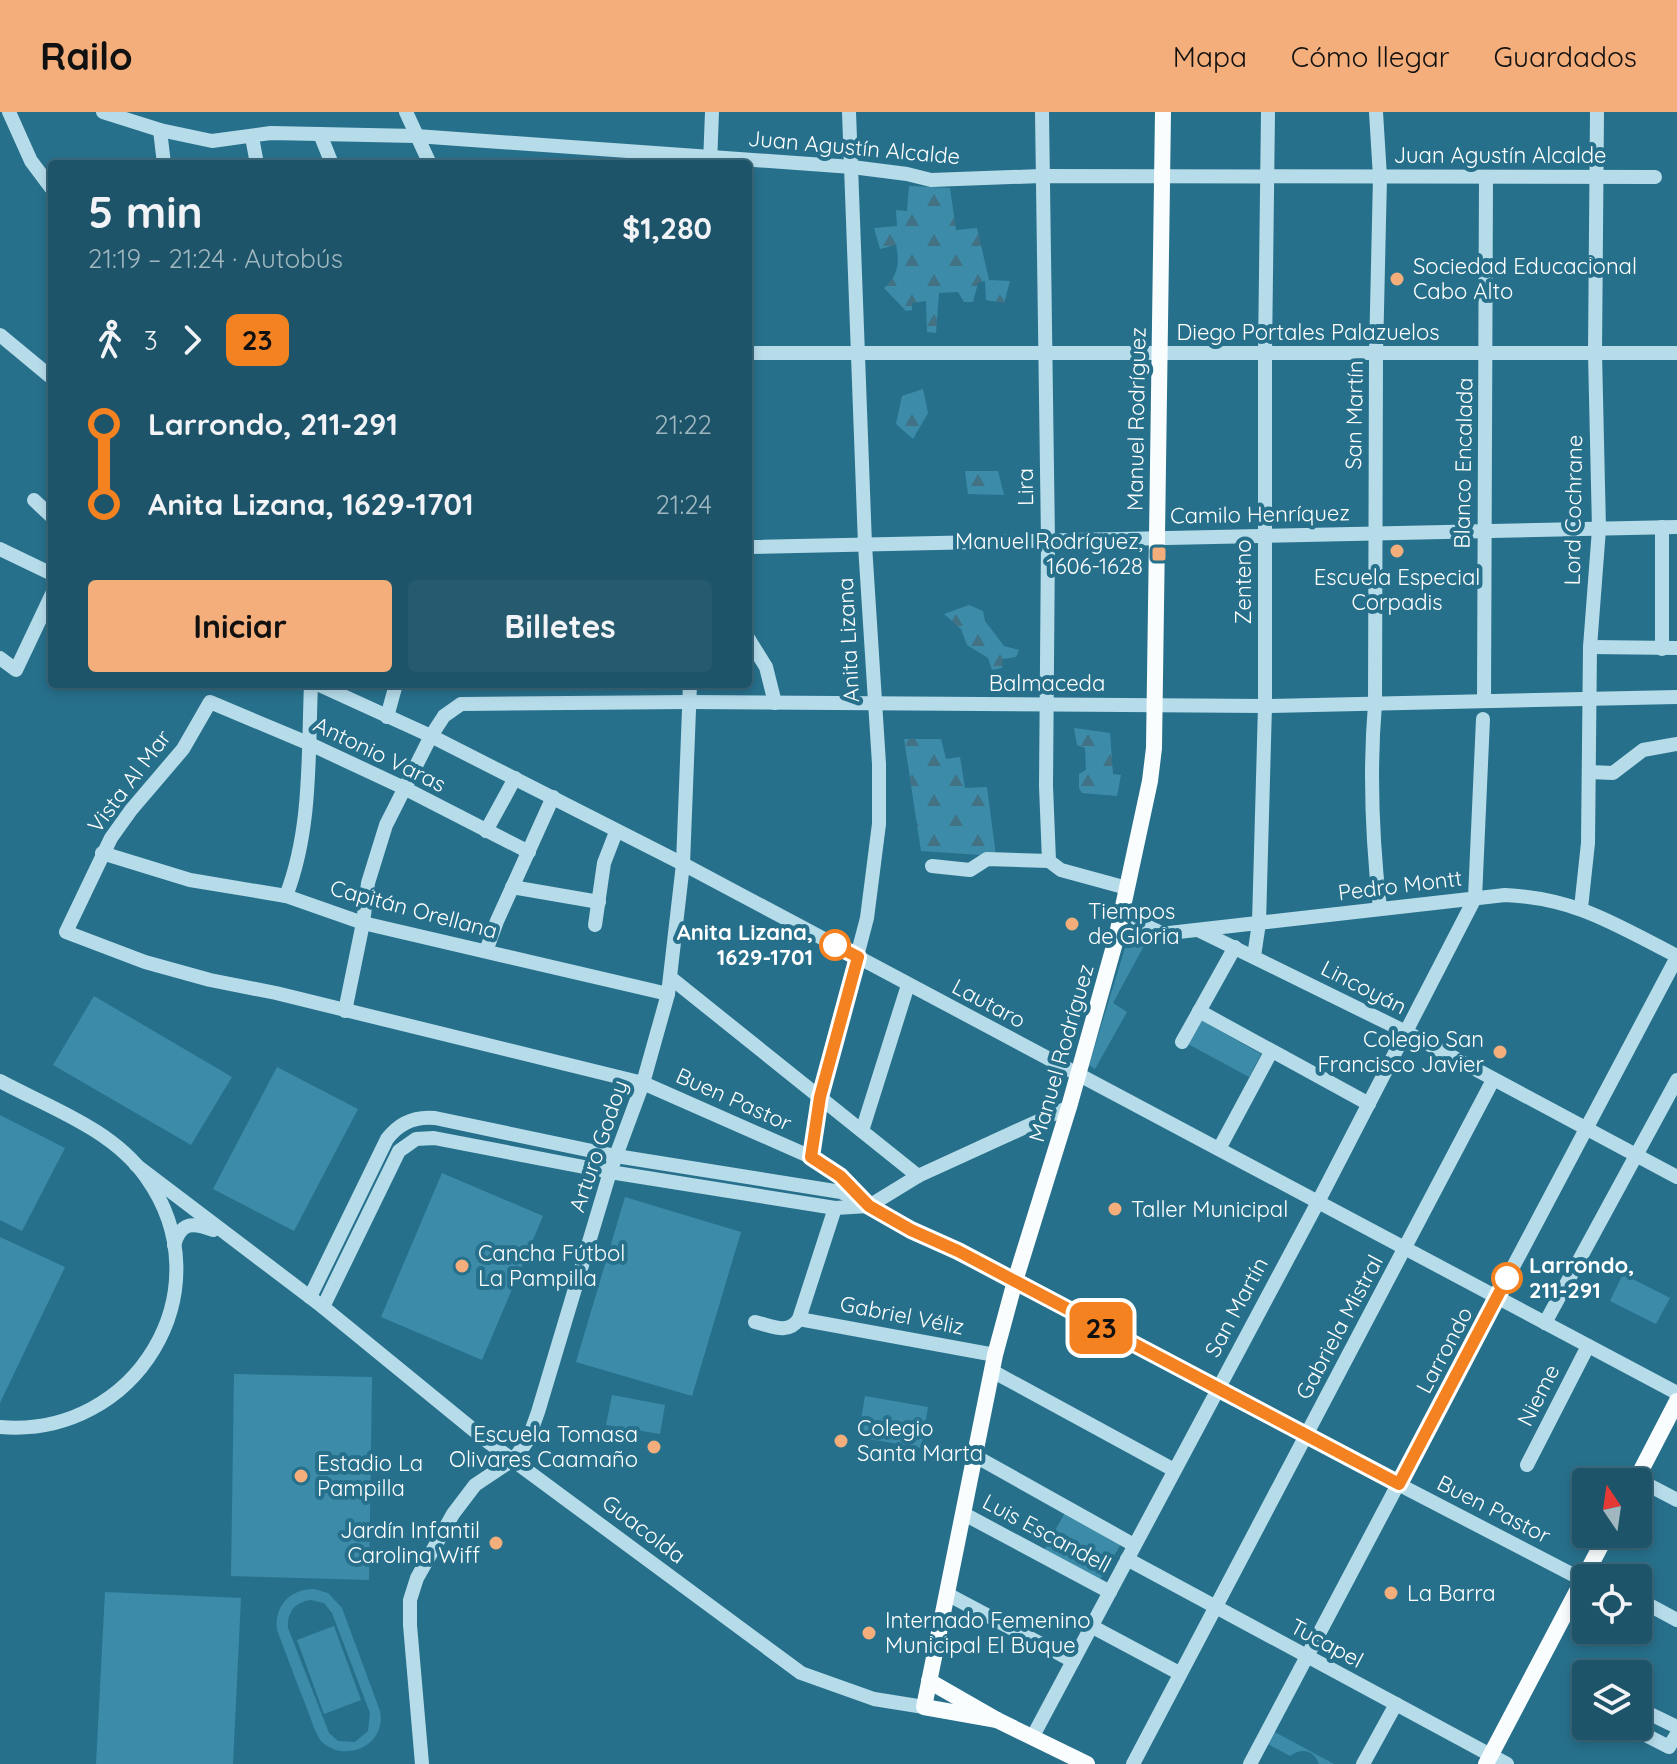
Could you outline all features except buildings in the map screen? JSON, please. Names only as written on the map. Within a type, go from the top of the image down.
[{"type":"main road","name":"Manuel Rodríguez","points":[[924,1707],[994,1363],[1015,1281],[1069,1107],[1116,939],[1150,781],[1154,748],[1163,112]]},
{"type":"main road","points":[[1642,1468],[1677,1401]]},
{"type":"main road","points":[[1488,1760],[1572,1608]]},
{"type":"main road","name":"Guacolda","points":[[929,1681],[997,1720],[1087,1764]]},
{"type":"main road","name":"Guacolda","points":[[924,1707],[997,1720]]},
{"type":"street","points":[[9,112],[31,161],[48,184]]},
{"type":"street","name":"Juan Agustín Alcalde","points":[[103,112],[160,130],[212,141],[271,133],[416,136],[710,160]]},
{"type":"street","points":[[406,112],[428,160]]},
{"type":"street","points":[[710,160],[712,112]]},
{"type":"street","name":"Anita Lizana","points":[[811,1157],[820,1097],[858,957],[873,887],[879,824],[879,764],[865,545],[849,112]]},
{"type":"street","name":"Lira","points":[[1042,112],[1049,861]]},
{"type":"street","name":"Zenteno","points":[[1254,956],[1259,923],[1265,706],[1268,112]]},
{"type":"street","name":"San Martín","points":[[1376,112],[1380,177],[1375,704],[1370,762],[1371,822],[1380,909]]},
{"type":"street","name":"Lord Cochrane","points":[[1581,908],[1588,843],[1590,647],[1599,529],[1595,353],[1597,112]]},
{"type":"street","points":[[160,130],[164,160]]},
{"type":"street","points":[[320,134],[330,160]]},
{"type":"street","points":[[252,137],[256,160]]},
{"type":"street","name":"Juan Agustín Alcalde","points":[[752,162],[852,167],[931,180],[1042,176],[1655,177]]},
{"type":"street","name":"Blanco Encalada","points":[[1484,701],[1486,177]]},
{"type":"street","points":[[2,341],[48,375]]},
{"type":"street","name":"Diego Portales Palazuelos","points":[[752,353],[1677,353]]},
{"type":"street","points":[[34,500],[48,513]]},
{"type":"street","points":[[1590,647],[1670,649],[1670,527]]},
{"type":"street","name":"Camilo Henríquez","points":[[752,547],[1670,527]]},
{"type":"street","points":[[0,549],[48,572]]},
{"type":"street","points":[[0,658],[16,670],[48,602]]},
{"type":"street","points":[[752,644],[766,667],[775,703]]},
{"type":"street","points":[[286,896],[301,849],[314,688]]},
{"type":"street","name":"Lautaro","points":[[323,688],[431,736],[683,864],[1677,1393]]},
{"type":"street","points":[[387,717],[395,688]]},
{"type":"street","name":"Arturo Godoy","points":[[422,1764],[410,1600],[425,1560],[453,1514],[475,1485],[514,1459],[528,1440],[610,1172],[643,1083],[668,994],[683,864],[690,688]]},
{"type":"street","name":"Balmaceda","points":[[345,1011],[368,883],[386,825],[431,736],[449,711],[467,703],[1265,706],[1677,697]]},
{"type":"street","name":"Antonio Varas","points":[[210,702],[404,788],[529,852]]},
{"type":"street","name":"Vista Al Mar","points":[[66,932],[102,853],[131,810],[183,749],[210,702]]},
{"type":"street","points":[[1475,898],[1483,719]]},
{"type":"street","points":[[1589,772],[1613,773],[1643,750],[1677,744]]},
{"type":"street","points":[[486,831],[515,778]]},
{"type":"street","points":[[486,951],[553,797]]},
{"type":"street","points":[[595,925],[604,863],[616,832]]},
{"type":"street","name":"Capitán Orellana","points":[[102,853],[190,880],[286,896],[363,923],[668,994]]},
{"type":"street","points":[[932,866],[970,870],[987,859],[1049,861],[1061,870],[1127,888]]},
{"type":"street","points":[[512,887],[599,902]]},
{"type":"street","name":"Pedro Montt","points":[[1116,939],[1505,895],[1537,897],[1581,908],[1677,957]]},
{"type":"street","name":"San Martín","points":[[1033,1736],[1318,1202],[1475,898]]},
{"type":"street","points":[[1124,907],[1141,923],[1165,934]]},
{"type":"street","name":"Lincoyán","points":[[1198,930],[1406,1032],[1677,1177]]},
{"type":"street","name":"Buen Pastor","points":[[66,932],[145,962],[643,1083],[811,1157],[840,1176],[869,1206],[911,1230],[1015,1281],[1399,1484],[1572,1567]]},
{"type":"street","points":[[1182,1042],[1235,947]]},
{"type":"street","name":"Larrondo","points":[[1250,1764],[1677,957]]},
{"type":"street","points":[[671,978],[918,1176]]},
{"type":"street","points":[[862,1131],[908,985]]},
{"type":"street","points":[[1199,1011],[1369,1104]]},
{"type":"street","points":[[1219,1149],[1271,1052]]},
{"type":"street","name":"Gabriela Mistral","points":[[1133,1764],[1493,1080]]},
{"type":"street","points":[[1545,1323],[1677,1080]]},
{"type":"street","points":[[0,1081],[97,1133],[136,1165],[161,1202],[174,1245],[176,1278],[168,1321],[148,1359],[128,1384],[102,1404],[73,1418],[42,1426],[0,1427]]},
{"type":"street","points":[[323,1307],[399,1151],[416,1139],[434,1138],[610,1172],[835,1208],[869,1206],[918,1176],[1069,1107]]},
{"type":"street","points":[[310,1297],[387,1139],[404,1123],[419,1118],[435,1118],[616,1156],[841,1192],[869,1206]]},
{"type":"street","name":"Guacolda","points":[[136,1165],[323,1307],[487,1441],[801,1673],[862,1696],[924,1707]]},
{"type":"street","points":[[799,1319],[835,1208]]},
{"type":"street","name":"Guacolda","points":[[174,1245],[178,1232],[193,1224],[227,1235]]},
{"type":"street","name":"Gabriel Véliz","points":[[755,1322],[786,1330],[799,1319],[994,1363],[1174,1470]]},
{"type":"street","name":"Nieme","points":[[1527,1465],[1588,1346]]},
{"type":"street","points":[[975,1456],[1134,1545]]},
{"type":"street","points":[[1652,1488],[1677,1500]]},
{"type":"street","name":"Luis Escandell","points":[[964,1514],[1110,1592]]},
{"type":"street","name":"Tucapel","points":[[1127,1559],[1396,1704],[1488,1760],[1507,1764]]},
{"type":"street","points":[[947,1594],[1073,1661]]},
{"type":"street","points":[[1652,1607],[1677,1620]]},
{"type":"street","points":[[1091,1626],[1179,1673]]},
{"type":"street","points":[[1363,1764],[1396,1704]]},
{"type":"street","points":[[1652,1717],[1676,1735],[1669,1747],[1652,1738]]},
{"type":"green space","points":[[909,186],[950,188],[956,230],[977,228],[989,280],[1010,281],[1004,303],[986,300],[985,281],[978,283],[973,302],[964,302],[958,292],[939,293],[936,333],[927,332],[926,301],[912,303],[912,310],[906,311],[884,288],[895,274],[898,263],[896,245],[880,249],[874,228],[897,226],[896,210],[907,211]]},
{"type":"green space","points":[[923,389],[928,413],[913,439],[896,424],[902,396]]},
{"type":"green space","points":[[965,471],[998,471],[1004,495],[968,494]]},
{"type":"green space","points":[[969,605],[983,611],[985,621],[1004,646],[1019,650],[1016,657],[1003,659],[1002,668],[992,670],[988,658],[967,645],[961,629],[944,614]]},
{"type":"green space","points":[[1074,728],[1110,733],[1113,774],[1121,775],[1117,796],[1082,793],[1079,774],[1086,770],[1085,748],[1077,745]]},
{"type":"green space","points":[[904,739],[941,739],[946,759],[960,757],[965,788],[987,787],[996,856],[921,851]]},
{"type":"green space","points":[[1146,942],[1113,1003],[1127,1012],[1095,1069],[1089,1065],[1125,948]]},
{"type":"green space","points":[[94,996],[232,1077],[191,1145],[53,1065]]},
{"type":"green space","points":[[1201,1020],[1261,1054],[1249,1077],[1188,1044]]},
{"type":"green space","points":[[277,1067],[358,1109],[294,1231],[213,1189]]},
{"type":"green space","points":[[0,1115],[65,1148],[22,1231],[0,1220]]},
{"type":"green space","name":"Cancha Fútbol La Pampilla","points":[[442,1173],[543,1216],[482,1360],[381,1317]]},
{"type":"green space","points":[[625,1197],[741,1232],[692,1396],[576,1362]]},
{"type":"green space","points":[[0,1237],[65,1267],[0,1403]]},
{"type":"green space","points":[[1623,1274],[1670,1298],[1656,1324],[1610,1301]]},
{"type":"green space","name":"Estadio La Pampilla","points":[[234,1374],[372,1377],[369,1580],[231,1576]]},
{"type":"green space","points":[[612,1395],[665,1405],[660,1434],[606,1425]]},
{"type":"green space","points":[[865,1396],[928,1407],[921,1448],[858,1437]]},
{"type":"green space","points":[[1066,1511],[1122,1542],[1098,1583],[1043,1552]]},
{"type":"green space","points":[[305,1590],[328,1593],[342,1608],[380,1711],[377,1734],[362,1748],[341,1751],[321,1741],[277,1630],[278,1613],[285,1600]],"holes":[[[311,1600],[324,1603],[332,1613],[370,1713],[368,1731],[355,1742],[338,1741],[329,1733],[288,1628],[289,1617],[296,1606]]]},
{"type":"green space","points":[[105,1592],[241,1598],[233,1764],[96,1764]]},
{"type":"green space","points":[[334,1626],[361,1700],[324,1714],[297,1640]]},
{"type":"green space","points":[[1273,1731],[1334,1764],[1319,1764],[1307,1751],[1290,1756],[1266,1743]]},
{"type":"bus line","name":"23","points":[[835,945],[858,957],[820,1097],[811,1157],[840,1176],[869,1206],[911,1230],[958,1251],[1399,1484],[1507,1278]]},
{"type":"place","name":"Sociedad Educacional Cabo Alto","points":[[1397,279]]},
{"type":"place","name":"Escuela Especial Corpadis","points":[[1397,551]]},
{"type":"place","name":"Manuel Rodríguez, 1606-1628","points":[[1159,554]]},
{"type":"place","name":"Tiempos de Gloria","points":[[1072,924]]},
{"type":"place","name":"Anita Lizana, 1629-1701","points":[[835,945]]},
{"type":"place","name":"Colegio San Francisco Javier","points":[[1500,1052]]},
{"type":"place","name":"Taller Municipal","points":[[1115,1209]]},
{"type":"place","name":"Cancha Fútbol La Pampilla","points":[[462,1266]]},
{"type":"place","name":"Larrondo, 211-291","points":[[1507,1278]]},
{"type":"place","name":"Colegio Santa Marta","points":[[841,1441]]},
{"type":"place","name":"Escuela Tomasa Olivares Caamaño","points":[[654,1447]]},
{"type":"place","name":"Estadio La Pampilla","points":[[301,1476]]},
{"type":"place","name":"Jardín Infantil Carolina Wiff","points":[[496,1543]]},
{"type":"place","name":"La Barra","points":[[1391,1593]]},
{"type":"place","name":"Internado Femenino Municipal El Buque","points":[[869,1633]]}]
